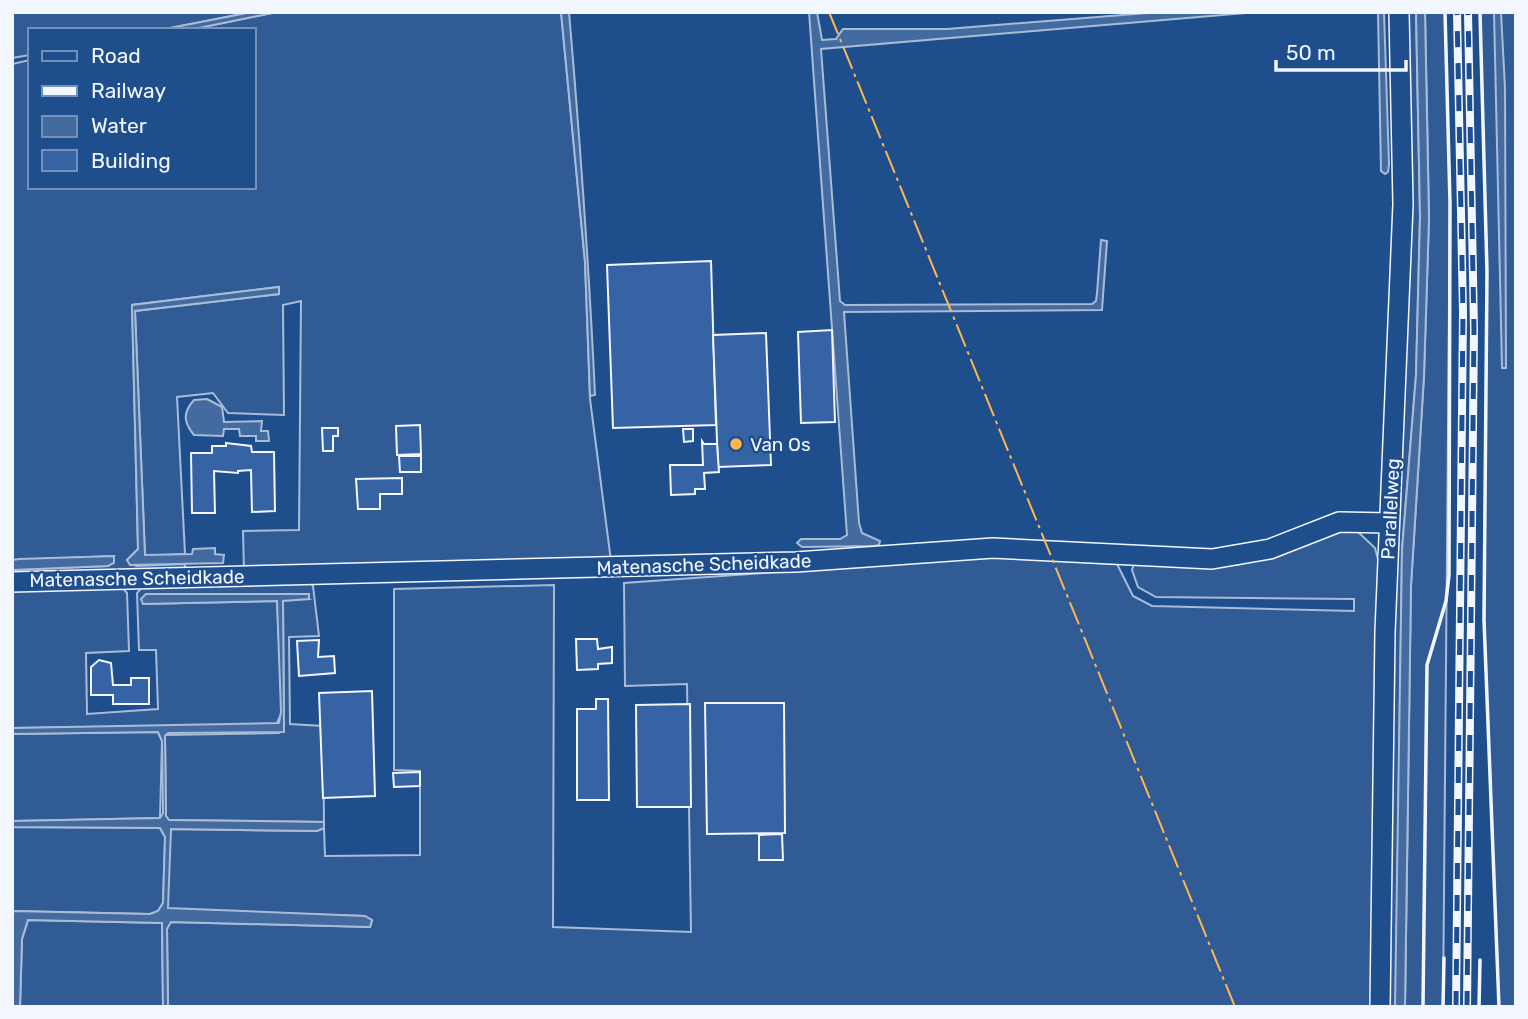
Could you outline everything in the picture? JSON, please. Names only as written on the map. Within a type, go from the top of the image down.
[{"type":"street","name":"Parallelweg","points":[[1380,1007],[1388,523],[1403,204],[1399,12]]},
{"type":"street","name":"Matenasche Scheidkade","points":[[12,582],[796,562],[993,548],[1212,559],[1270,549],[1339,522],[1388,523]]},
{"type":"shaded area","points":[[12,12],[252,12],[170,28],[28,28],[28,55],[12,58]]},
{"type":"shaded area","points":[[277,12],[561,12],[585,262],[590,399],[611,561],[244,571],[243,531],[299,530],[301,301],[283,305],[284,415],[228,413],[213,393],[177,397],[185,554],[145,556],[135,311],[279,294],[279,287],[132,305],[138,549],[127,560],[136,566],[185,564],[185,572],[12,576],[12,570],[108,566],[114,556],[12,560],[12,64],[28,60],[28,189],[256,189],[256,28],[199,28]]},
{"type":"shaded area","points":[[1407,12],[1416,12],[1420,217],[1416,375],[1402,550],[1396,992],[1395,1007],[1387,1007],[1394,592],[1410,268]]},
{"type":"shaded area","points":[[1425,12],[1445,12],[1450,203],[1443,1007],[1405,1007],[1411,586],[1424,376],[1429,218]]},
{"type":"shaded area","points":[[1480,12],[1516,12],[1516,1007],[1499,1007],[1484,620],[1487,272]]},
{"type":"shaded area","points":[[1356,530],[1375,548],[1380,567],[1371,1007],[168,1007],[167,929],[170,922],[370,927],[372,921],[364,916],[171,910],[168,908],[168,860],[171,829],[317,831],[324,828],[325,856],[420,855],[420,771],[394,770],[394,589],[554,585],[553,927],[691,932],[687,684],[625,686],[624,583],[987,557],[1117,564],[1133,596],[1152,606],[1354,611],[1354,599],[1156,597],[1138,587],[1132,570],[1134,563],[1237,565],[1331,531]]},
{"type":"shaded area","points":[[310,583],[313,586],[319,636],[289,637],[290,724],[323,726],[324,822],[169,820],[166,816],[165,735],[279,733],[284,724],[283,600],[309,599],[301,594],[146,594],[143,604],[277,601],[282,712],[276,725],[12,728],[12,589],[120,585],[127,593],[129,651],[86,653],[87,714],[158,709],[156,650],[139,650],[137,593],[144,585]]},
{"type":"shaded area","points":[[158,732],[162,741],[160,818],[12,821],[12,734]]},
{"type":"shaded area","points":[[12,827],[160,828],[165,837],[163,903],[158,911],[150,914],[12,911]]},
{"type":"shaded area","points":[[28,920],[162,923],[163,1007],[20,1007],[22,939]]},
{"type":"water","points":[[252,12],[277,12],[199,28],[170,28]]},
{"type":"water","points":[[561,12],[569,12],[580,156],[595,395],[590,396],[585,262]]},
{"type":"water","points":[[809,12],[817,12],[822,40],[836,39],[843,29],[947,29],[1160,12],[1258,12],[821,49],[840,301],[845,305],[1092,304],[1096,301],[1101,240],[1107,241],[1102,310],[844,312],[859,523],[862,533],[880,541],[879,545],[874,546],[802,547],[797,543],[801,539],[840,539],[847,535]]},
{"type":"water","points":[[1378,12],[1384,12],[1389,164],[1385,174],[1381,171]]},
{"type":"water","points":[[1416,12],[1425,12],[1429,218],[1424,376],[1411,586],[1405,1007],[1395,1007],[1402,550],[1416,375],[1420,217]]},
{"type":"water","points":[[1494,12],[1501,12],[1505,88],[1506,368],[1502,368]]},
{"type":"water","points":[[279,287],[279,294],[135,311],[145,555],[192,554],[193,549],[215,548],[215,554],[224,555],[223,563],[130,565],[127,560],[138,549],[132,305]]},
{"type":"water","points":[[207,399],[222,407],[224,422],[262,421],[261,431],[268,431],[269,441],[256,441],[256,436],[240,436],[239,429],[224,429],[223,436],[194,435],[186,422],[186,414],[194,400]]},
{"type":"water","points":[[114,556],[114,563],[108,566],[12,570],[12,560],[19,559]]},
{"type":"water","points":[[146,594],[309,594],[309,599],[283,601],[284,732],[168,733],[165,736],[166,816],[169,820],[324,822],[324,828],[317,831],[171,829],[168,908],[365,916],[372,920],[370,927],[171,922],[167,929],[168,1007],[163,1007],[162,923],[28,920],[22,939],[20,1007],[13,1007],[12,911],[150,914],[158,911],[163,903],[165,837],[160,828],[12,827],[12,821],[160,818],[163,813],[162,741],[158,732],[12,734],[12,728],[279,723],[281,712],[277,601],[143,604],[141,599]]},
{"type":"building","points":[[711,261],[716,425],[613,428],[607,265]]},
{"type":"building","points":[[832,330],[835,422],[801,423],[798,332]]},
{"type":"building","points":[[766,333],[771,465],[718,467],[713,335]]},
{"type":"building","points":[[420,425],[421,454],[397,455],[396,426]]},
{"type":"building","points":[[322,428],[338,428],[338,436],[333,436],[333,451],[323,451]]},
{"type":"building","points":[[683,429],[693,429],[693,441],[684,442]]},
{"type":"building","points":[[702,441],[704,444],[717,444],[719,472],[704,473],[705,489],[695,489],[695,494],[671,495],[670,465],[703,465]]},
{"type":"building","points":[[226,443],[251,446],[252,452],[274,452],[275,511],[252,512],[251,470],[238,473],[214,471],[215,513],[192,513],[191,453],[212,453],[212,446],[226,446]]},
{"type":"building","points":[[399,456],[421,456],[421,472],[400,472]]},
{"type":"building","points":[[402,478],[402,494],[380,494],[380,509],[358,509],[356,479]]},
{"type":"building","points":[[576,639],[597,639],[598,649],[612,647],[612,663],[598,664],[598,669],[577,670]]},
{"type":"building","points":[[319,640],[318,657],[334,656],[335,673],[299,676],[297,641]]},
{"type":"building","points":[[99,660],[111,663],[113,685],[131,685],[131,678],[149,678],[149,704],[113,704],[113,695],[91,695],[91,667]]},
{"type":"building","points":[[372,691],[375,796],[323,798],[319,693]]},
{"type":"building","points":[[596,699],[608,699],[609,800],[577,800],[577,709],[596,709]]},
{"type":"building","points":[[705,703],[784,703],[785,833],[707,834]]},
{"type":"building","points":[[690,704],[691,807],[637,807],[636,705]]},
{"type":"building","points":[[420,772],[420,786],[394,787],[393,773]]},
{"type":"building","points":[[782,834],[783,860],[759,860],[759,835]]},
{"type":"railway","points":[[1456,1007],[1463,313],[1457,12]]},
{"type":"railway","points":[[1467,1007],[1474,329],[1468,12]]},
{"type":"wall","points":[[1423,1007],[1427,665],[1446,601],[1449,575],[1450,203],[1445,12]]},
{"type":"wall","points":[[1480,12],[1487,272],[1484,620],[1499,1007]]},
{"type":"wall","points":[[1443,1007],[1444,958]]},
{"type":"wall","points":[[1479,1007],[1480,960]]},
{"type":"power","points":[[829,12],[1235,1007]]},
{"type":"place","name":"Van Os","points":[[736,444]]}]
